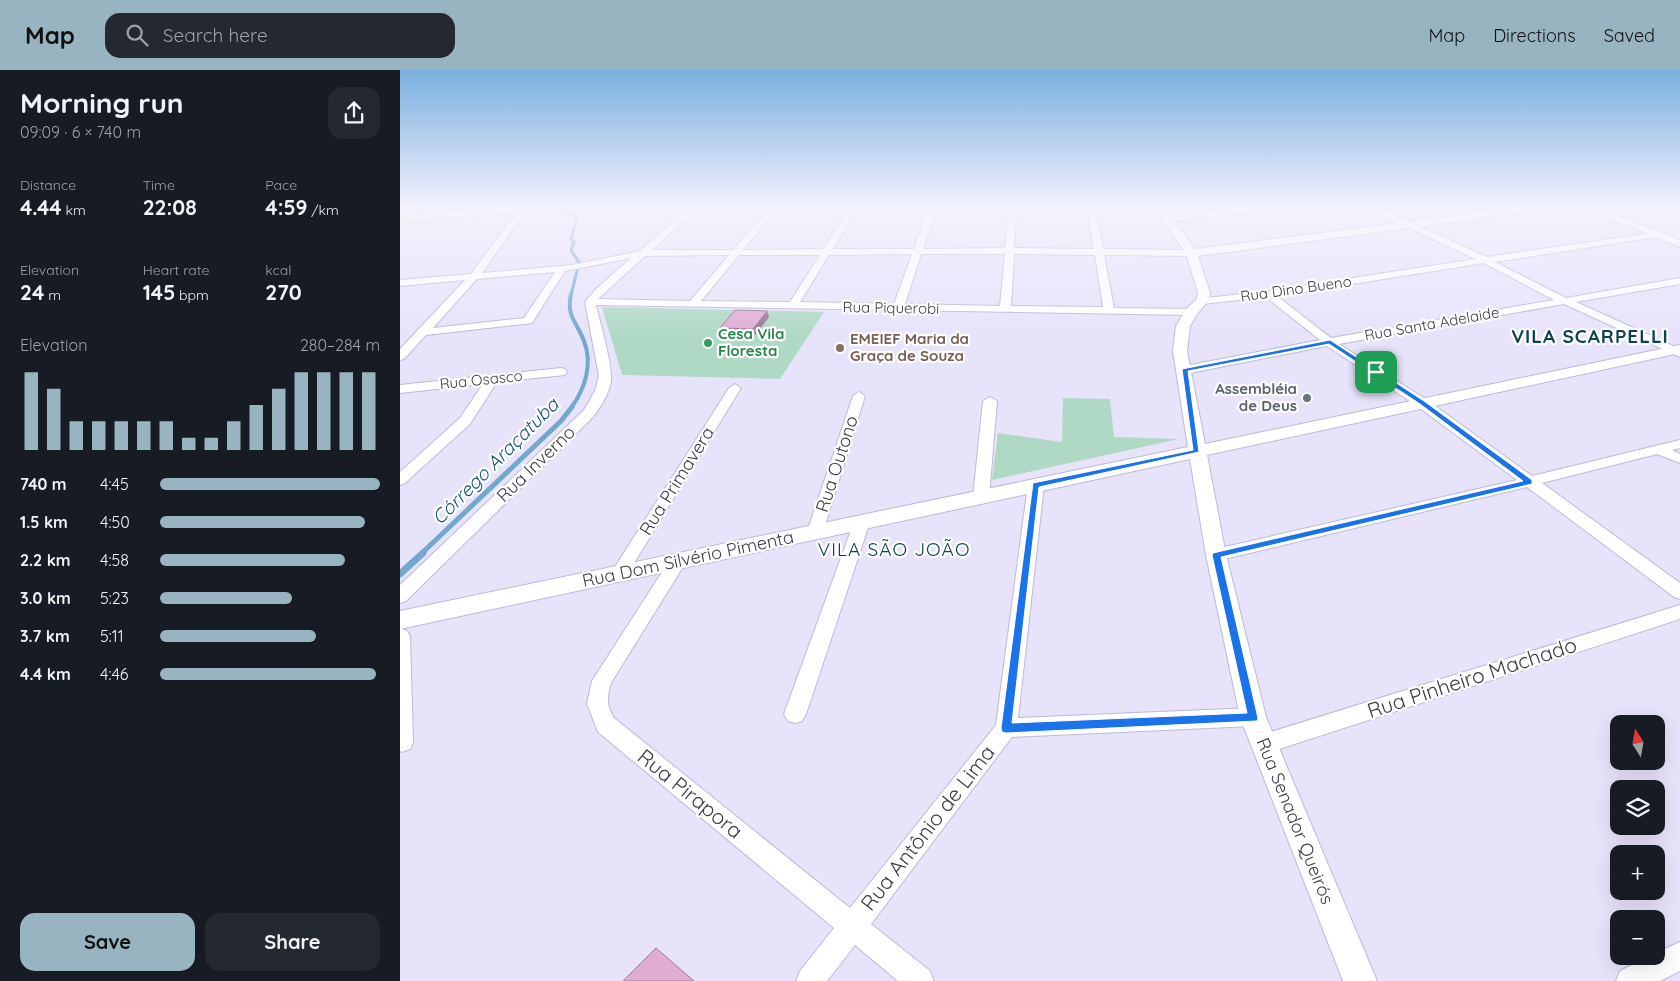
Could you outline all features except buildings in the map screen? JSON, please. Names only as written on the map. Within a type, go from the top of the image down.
[{"type":"street","points":[[400,356],[474,277],[494,250]]},
{"type":"street","points":[[590,302],[648,250]]},
{"type":"street","points":[[693,304],[739,250]]},
{"type":"street","points":[[1189,250],[1204,293],[1197,307]]},
{"type":"street","points":[[400,283],[595,265],[644,253],[1010,251],[1192,253],[1219,250]]},
{"type":"street","points":[[1462,250],[1565,301],[1678,351]]},
{"type":"street","name":"Rua Dino Bueno","points":[[1197,307],[1268,294],[1559,250]]},
{"type":"street","points":[[1005,310],[1010,251]]},
{"type":"street","points":[[794,306],[827,252]]},
{"type":"street","points":[[898,308],[917,252]]},
{"type":"street","points":[[1100,252],[1108,311]]},
{"type":"street","points":[[422,332],[528,321],[562,269]]},
{"type":"street","name":"Rua Santa Adelaide","points":[[1185,370],[1330,342],[1680,281]]},
{"type":"street","points":[[1268,294],[1330,342],[1422,403],[1680,592]]},
{"type":"street","name":"Rua Piquerobi","points":[[590,302],[1108,311],[1197,307]]},
{"type":"street","name":"Rua Inverno","points":[[400,596],[582,420],[598,402],[604,388],[605,376],[590,302]]},
{"type":"street","name":"Rua Senador Queirós","points":[[1197,307],[1183,326],[1180,351],[1185,370],[1197,451],[1216,555],[1253,718],[1360,981]]},
{"type":"street","name":"Rua Dom Silvério Pimenta","points":[[400,620],[1422,403],[1678,351]]},
{"type":"street","name":"Rua Osasco","points":[[400,389],[561,372]]},
{"type":"street","points":[[400,480],[465,421],[493,379]]},
{"type":"street","name":"Rua Primavera","points":[[620,574],[735,388]]},
{"type":"street","name":"Rua Outono","points":[[816,532],[859,396]]},
{"type":"street","points":[[981,497],[990,401]]},
{"type":"street","points":[[1216,555],[1529,482],[1680,444]]},
{"type":"street","points":[[1658,449],[1680,459]]},
{"type":"street","points":[[1006,728],[1036,485]]},
{"type":"street","points":[[795,714],[862,522]]},
{"type":"street","name":"Rua Pirapora","points":[[677,562],[602,681],[596,699],[598,713],[606,725],[920,981]]},
{"type":"street","name":"Rua Pinheiro Machado","points":[[1264,744],[1680,612]]},
{"type":"street","points":[[400,636],[402,742]]},
{"type":"street","name":"Rua Antônio de Lima","points":[[810,981],[1006,728],[1253,718]]},
{"type":"street","points":[[1630,981],[1680,956]]},
{"type":"green space","name":"Cesa Vila Floresta","points":[[602,307],[824,312],[780,379],[622,375]]},
{"type":"green space","points":[[1063,398],[1110,399],[1114,437],[1179,439],[992,480],[998,433],[1062,442]]},
{"type":"waterway","name":"Córrego Araçatuba","points":[[571,250],[580,264]]},
{"type":"waterway","name":"Córrego Araçatuba","points":[[571,295],[577,271]]},
{"type":"waterway","name":"Córrego Araçatuba","points":[[571,294],[571,314],[587,350],[588,367],[584,385],[571,408]]},
{"type":"waterway","name":"Córrego Araçatuba","points":[[421,554],[561,421],[572,407]]},
{"type":"waterway","name":"Córrego Araçatuba","points":[[400,574],[423,553]]},
{"type":"place","name":"Cesa Vila Floresta","points":[[708,343]]},
{"type":"place","name":"EMEIEF Maria da Graça de Souza","points":[[840,348]]},
{"type":"place","name":"Assembléia de Deus","points":[[1307,398]]},
{"type":"district","name":"VILA SCARPELLI","points":[[1590,336]]},
{"type":"district","name":"VILA SÃO JOÃO","points":[[894,549]]},
{"type":"route","points":[[1330,342],[1376,372],[1422,403],[1529,482],[1216,555],[1253,718],[1006,728],[1036,485],[1197,451],[1185,370],[1330,342]]}]
